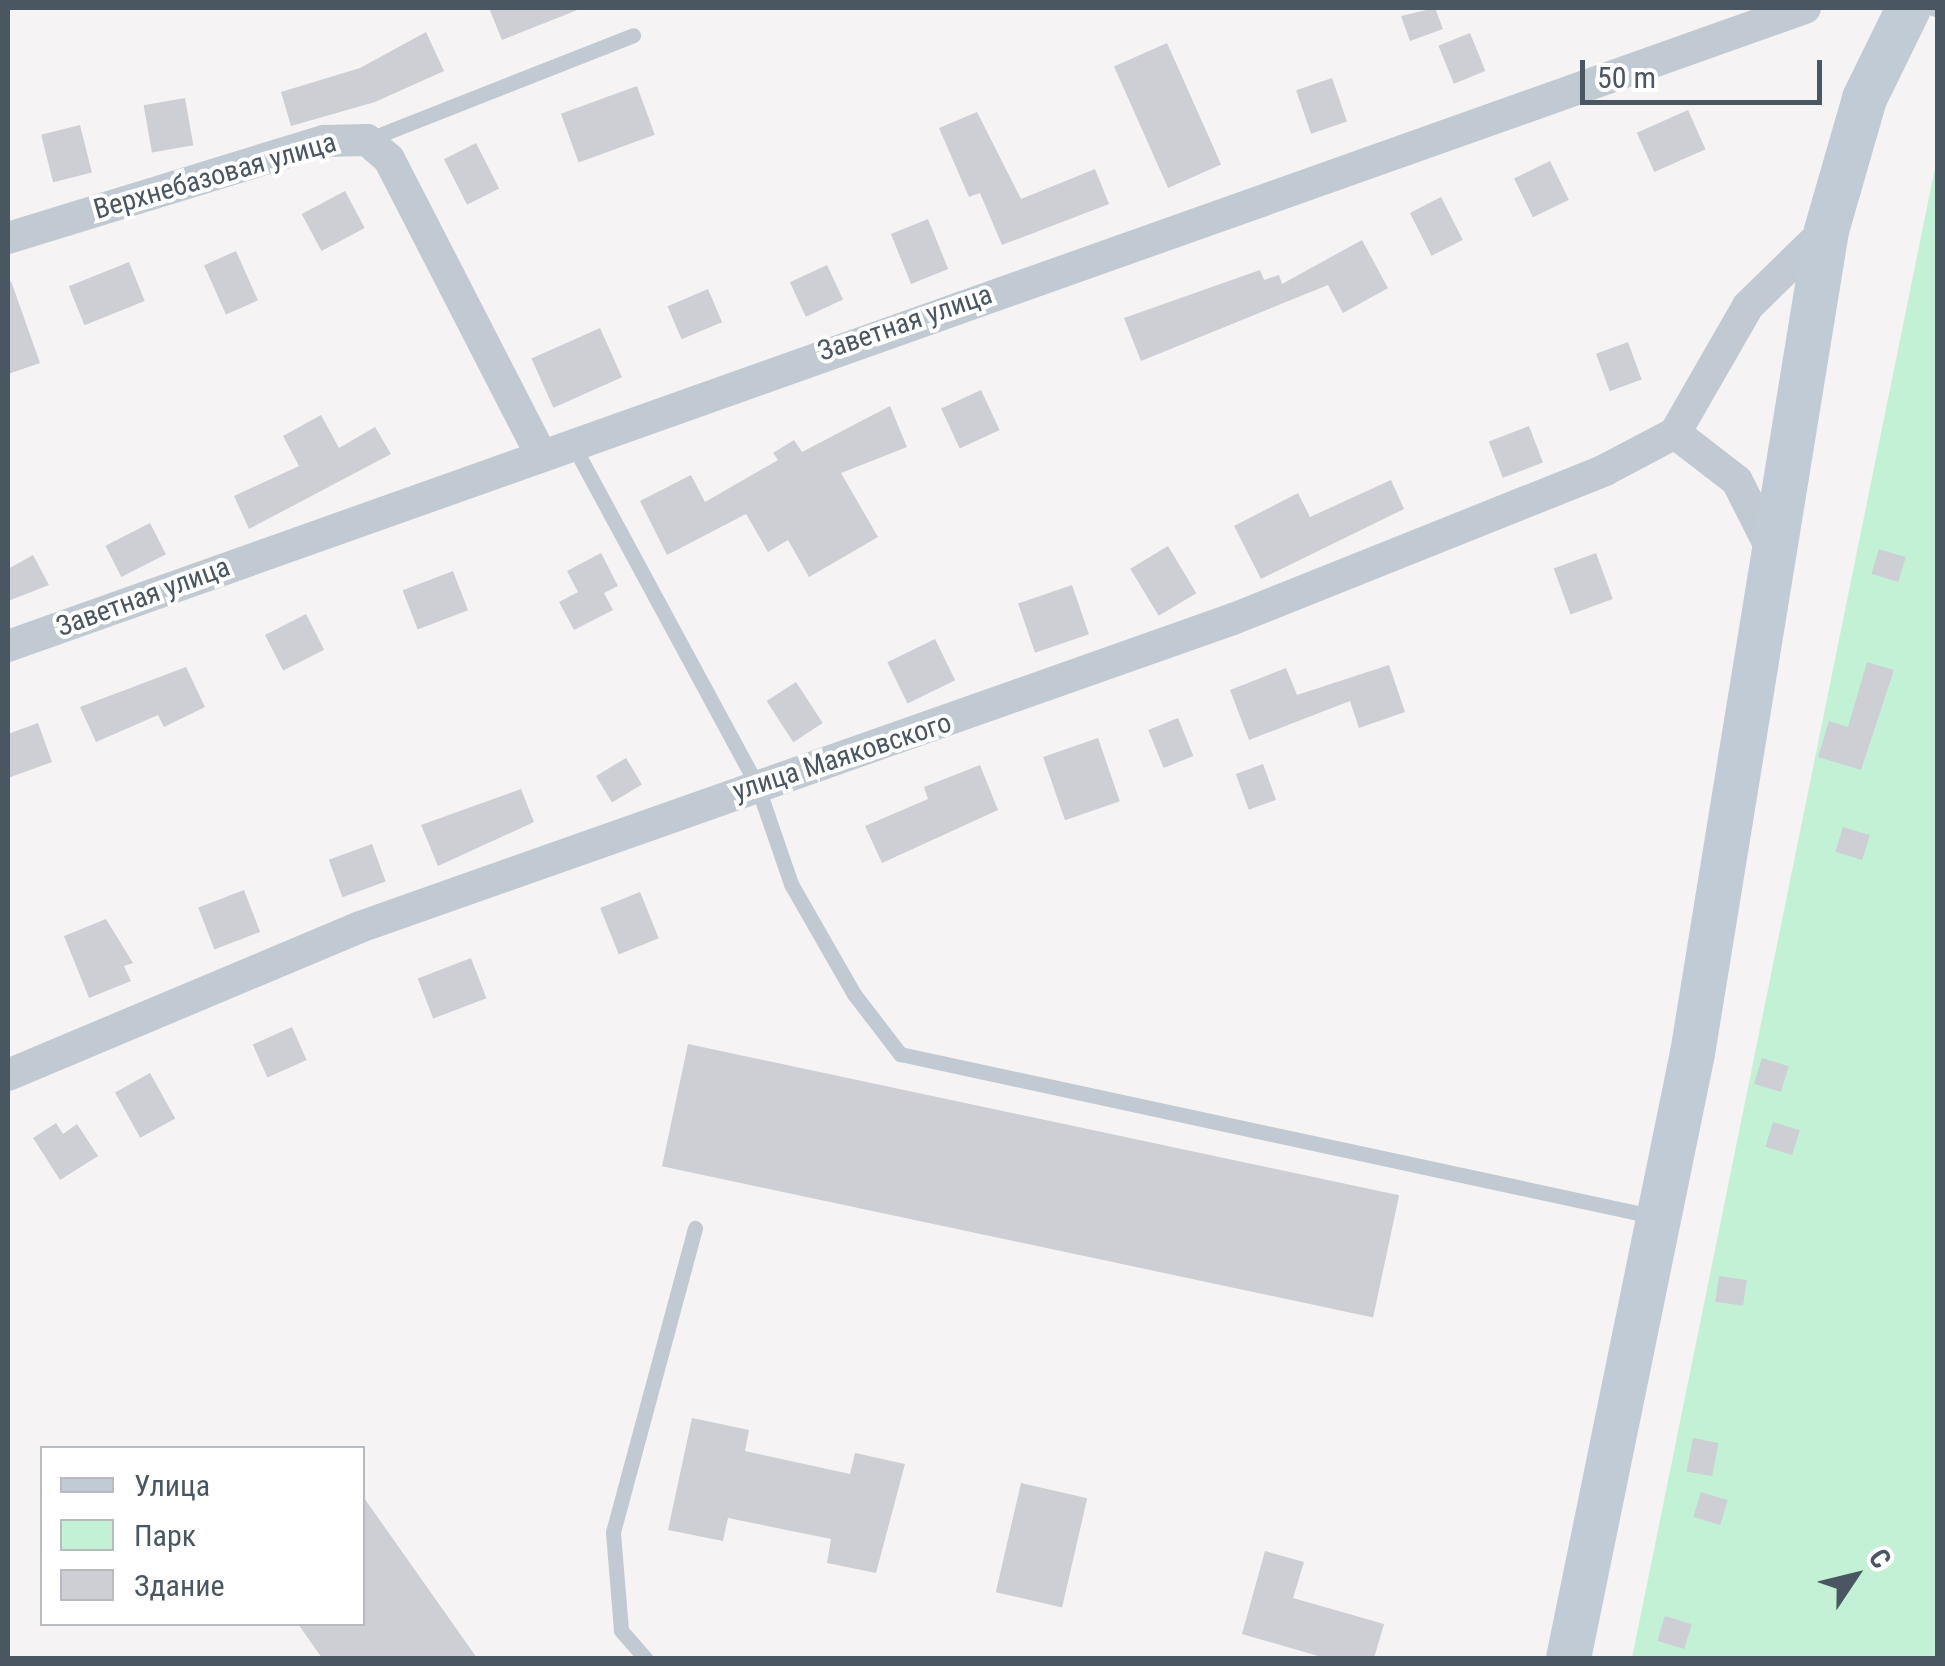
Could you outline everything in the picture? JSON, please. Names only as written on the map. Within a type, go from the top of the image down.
[{"type":"street","name":"Заветная улица","points":[[8,646],[539,451],[1805,8]]},
{"type":"street","points":[[1568,1658],[1661,1218],[1775,556],[1826,230],[1864,98],[1908,8]]},
{"type":"street","name":"Верхнебазовая улица","points":[[8,238],[324,141],[367,140],[389,159],[539,451]]},
{"type":"street","points":[[1775,556],[1737,481],[1675,433],[1748,306],[1826,230]]},
{"type":"street","name":"улица Маяковского","points":[[8,1075],[360,927],[1232,619],[1605,470],[1675,433]]},
{"type":"lane","points":[[367,140],[633,35]]},
{"type":"lane","points":[[571,441],[758,785],[792,884],[854,994],[900,1054],[1661,1218]]},
{"type":"lane","points":[[645,1658],[621,1630],[613,1532],[695,1228]]},
{"type":"green space","points":[[1937,158],[1937,1658],[1632,1658]]},
{"type":"building","points":[[489,8],[579,8],[580,9],[502,40]]},
{"type":"building","points":[[1435,8],[1443,29],[1410,41],[1401,16]]},
{"type":"building","points":[[426,32],[444,71],[375,102],[291,126],[281,92],[360,68]]},
{"type":"building","points":[[1470,33],[1485,71],[1454,84],[1438,46]]},
{"type":"building","points":[[1167,43],[1221,165],[1168,188],[1114,67]]},
{"type":"building","points":[[1332,78],[1347,121],[1311,134],[1296,90]]},
{"type":"building","points":[[637,86],[655,135],[579,163],[561,114]]},
{"type":"building","points":[[185,98],[193,145],[152,153],[144,105]]},
{"type":"building","points":[[1688,110],[1705,149],[1654,172],[1637,133]]},
{"type":"building","points":[[977,112],[1021,199],[1095,169],[1109,204],[1002,245],[980,193],[969,197],[939,128]]},
{"type":"building","points":[[80,125],[92,173],[53,182],[41,135]]},
{"type":"building","points":[[476,143],[499,188],[467,205],[444,159]]},
{"type":"building","points":[[1550,161],[1569,200],[1533,217],[1514,179]]},
{"type":"building","points":[[345,191],[365,228],[321,251],[302,214]]},
{"type":"building","points":[[1441,197],[1463,240],[1432,256],[1410,213]]},
{"type":"building","points":[[928,219],[948,269],[911,284],[891,234]]},
{"type":"building","points":[[1362,240],[1388,288],[1343,313],[1328,285],[1141,361],[1124,318],[1260,270],[1264,280],[1279,275],[1282,284]]},
{"type":"building","points":[[236,251],[258,300],[226,315],[204,265]]},
{"type":"building","points":[[129,262],[145,301],[84,325],[69,286]]},
{"type":"building","points":[[827,265],[843,299],[806,317],[790,282]]},
{"type":"building","points":[[11,281],[40,363],[8,374],[8,282]]},
{"type":"building","points":[[708,289],[722,322],[682,339],[667,306]]},
{"type":"building","points":[[600,328],[622,377],[553,408],[531,359]]},
{"type":"building","points":[[1628,342],[1642,380],[1610,391],[1596,354]]},
{"type":"building","points":[[981,390],[1000,430],[960,448],[941,409]]},
{"type":"building","points":[[890,406],[907,447],[841,473],[878,537],[809,577],[788,540],[768,552],[746,514],[667,555],[640,501],[691,475],[705,502],[778,460],[773,453],[794,440],[802,452]]},
{"type":"building","points":[[321,415],[339,448],[375,427],[391,454],[249,529],[234,496],[299,466],[283,436]]},
{"type":"building","points":[[1529,426],[1543,462],[1503,478],[1489,441]]},
{"type":"building","points":[[1391,480],[1404,509],[1261,579],[1234,526],[1298,493],[1310,517]]},
{"type":"building","points":[[150,523],[166,554],[121,577],[105,546]]},
{"type":"building","points":[[1168,546],[1196,593],[1159,616],[1130,569]]},
{"type":"building","points":[[1879,549],[1906,557],[1898,582],[1871,574]]},
{"type":"building","points":[[601,553],[618,586],[604,593],[613,610],[574,630],[559,602],[578,592],[567,571]]},
{"type":"building","points":[[1596,553],[1613,599],[1570,614],[1554,568]]},
{"type":"building","points":[[33,555],[49,585],[8,601],[8,569]]},
{"type":"building","points":[[453,571],[468,610],[418,630],[403,590]]},
{"type":"building","points":[[1072,585],[1089,634],[1035,653],[1018,604]]},
{"type":"building","points":[[306,614],[324,650],[283,671],[265,635]]},
{"type":"building","points":[[935,639],[955,680],[908,704],[887,662]]},
{"type":"building","points":[[1867,662],[1894,670],[1861,770],[1818,757],[1829,721],[1848,727]]},
{"type":"building","points":[[1389,665],[1405,712],[1359,728],[1350,701],[1249,740],[1230,690],[1286,668],[1297,695]]},
{"type":"building","points":[[186,667],[205,707],[164,727],[158,715],[96,742],[80,707]]},
{"type":"building","points":[[796,682],[823,723],[793,742],[767,701]]},
{"type":"building","points":[[1178,718],[1193,756],[1164,768],[1148,730]]},
{"type":"building","points":[[38,723],[52,762],[8,778],[8,734]]},
{"type":"building","points":[[1098,738],[1120,801],[1065,820],[1043,757]]},
{"type":"building","points":[[626,758],[642,785],[612,803],[596,776]]},
{"type":"building","points":[[1263,764],[1276,800],[1249,810],[1236,774]]},
{"type":"building","points":[[980,765],[998,810],[882,863],[865,826],[928,799],[924,787]]},
{"type":"building","points":[[521,789],[534,822],[438,866],[421,825]]},
{"type":"building","points":[[1843,827],[1870,835],[1862,860],[1835,852]]},
{"type":"building","points":[[372,844],[386,882],[342,897],[329,860]]},
{"type":"building","points":[[244,890],[260,932],[214,950],[198,908]]},
{"type":"building","points":[[640,892],[659,938],[619,954],[600,908]]},
{"type":"building","points":[[106,919],[133,963],[124,966],[131,981],[89,998],[64,936]]},
{"type":"building","points":[[471,958],[486,998],[433,1019],[418,978]]},
{"type":"building","points":[[292,1027],[307,1060],[267,1077],[253,1044]]},
{"type":"building","points":[[688,1044],[1399,1195],[1373,1317],[662,1166]]},
{"type":"building","points":[[1762,1058],[1789,1066],[1781,1092],[1754,1084]]},
{"type":"building","points":[[150,1073],[175,1118],[140,1138],[115,1092]]},
{"type":"building","points":[[1773,1122],[1800,1130],[1792,1155],[1765,1147]]},
{"type":"building","points":[[56,1123],[63,1134],[77,1124],[98,1156],[60,1180],[33,1138]]},
{"type":"building","points":[[1719,1276],[1747,1280],[1743,1306],[1715,1302]]},
{"type":"building","points":[[692,1418],[749,1430],[745,1451],[850,1474],[855,1453],[905,1464],[876,1573],[827,1563],[831,1539],[728,1518],[723,1541],[668,1530]]},
{"type":"building","points":[[1693,1438],[1719,1443],[1712,1476],[1687,1471]]},
{"type":"building","points":[[1021,1483],[1087,1498],[1062,1607],[996,1592]]},
{"type":"building","points":[[1701,1492],[1728,1500],[1720,1525],[1693,1517]]},
{"type":"building","points":[[365,1499],[477,1658],[322,1658],[299,1626],[365,1626]]},
{"type":"building","points":[[1265,1551],[1304,1562],[1293,1598],[1384,1624],[1374,1658],[1325,1658],[1242,1634]]},
{"type":"building","points":[[1665,1616],[1692,1624],[1684,1649],[1657,1641]]}]
